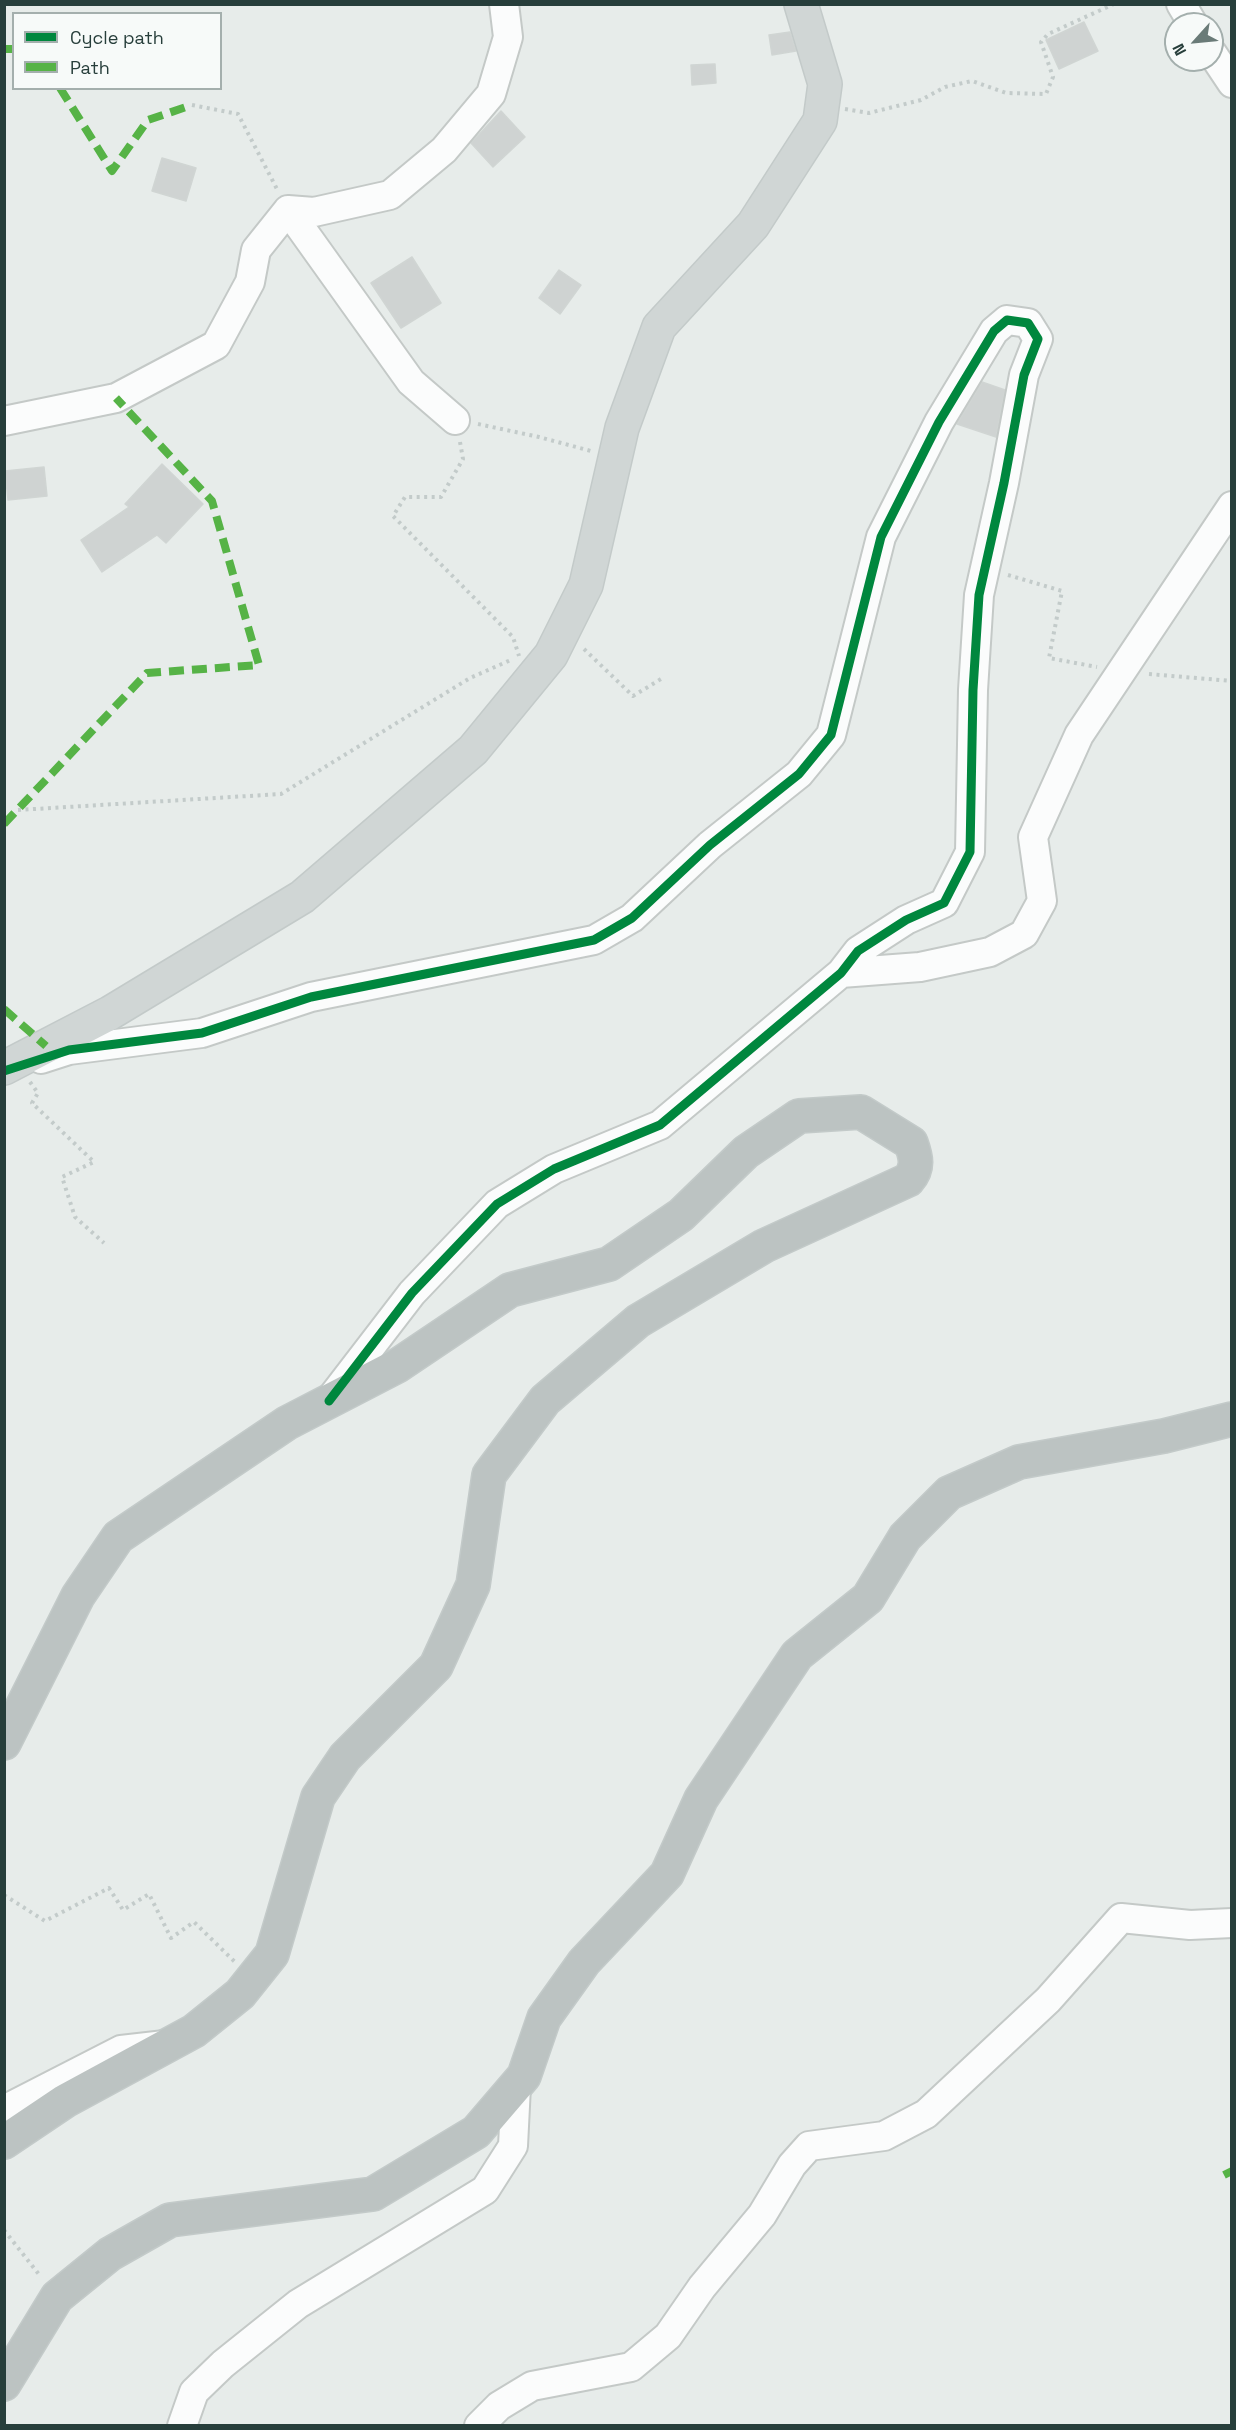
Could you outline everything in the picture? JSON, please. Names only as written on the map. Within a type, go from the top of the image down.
[{"type":"highway","points":[[4,1743],[78,1596],[118,1537],[287,1423],[397,1366],[510,1290],[609,1264],[681,1215],[746,1152],[799,1116],[861,1112],[911,1143],[916,1163],[914,1173],[908,1180],[764,1246],[638,1321],[545,1400],[489,1475],[473,1585],[436,1666],[345,1756],[318,1797],[272,1954],[240,1994],[194,2031],[65,2101],[4,2142]]},
{"type":"highway","points":[[4,2384],[57,2297],[110,2254],[170,2220],[373,2194],[476,2132],[524,2076],[544,2018],[584,1962],[667,1874],[701,1799],[797,1655],[868,1598],[905,1537],[949,1493],[1018,1462],[1164,1436],[1232,1419]]},
{"type":"main road","points":[[10,1072],[302,897],[473,750],[551,655],[586,585],[622,428],[659,327],[753,225],[820,121],[825,84],[801,4]]},
{"type":"street","points":[[288,210],[314,212],[390,195],[444,150],[491,94],[508,37],[504,4]]},
{"type":"street","points":[[288,210],[411,382],[455,420]]},
{"type":"street","points":[[4,421],[116,398],[216,345],[250,282],[256,250],[288,210]]},
{"type":"street","points":[[10,1072],[69,1050],[202,1034],[311,997],[594,940],[632,918],[710,845],[800,774],[831,735],[882,537],[939,423],[994,331],[1007,320],[1028,323],[1038,339],[1024,375],[979,595],[973,690],[970,852],[944,903],[906,920],[858,951],[841,973],[660,1125],[554,1169],[497,1204],[412,1293],[329,1401]]},
{"type":"street","points":[[841,973],[920,967],[990,952],[1024,934],[1042,902],[1033,837],[1079,735],[1232,506]]},
{"type":"street","points":[[479,2426],[499,2406],[532,2386],[631,2367],[668,2336],[702,2287],[762,2215],[792,2165],[809,2146],[884,2136],[926,2114],[1048,2000],[1121,1918],[1190,1925],[1232,1923]]},
{"type":"street","points":[[4,2110],[121,2049],[170,2045]]},
{"type":"street","points":[[182,2426],[194,2392],[223,2364],[298,2304],[485,2190],[513,2146],[516,2086]]},
{"type":"path","points":[[822,105],[869,113],[921,100],[945,87],[972,81],[1006,93],[1046,94],[1053,77],[1041,42],[1048,34],[1114,4]]},
{"type":"path","points":[[192,105],[238,114],[288,210]]},
{"type":"path","points":[[519,656],[513,637],[393,516],[405,497],[441,497],[463,459],[455,420],[539,436],[615,458]]},
{"type":"path","points":[[985,568],[1062,591],[1049,658],[1122,672],[1232,681]]},
{"type":"path","points":[[564,629],[633,696],[662,679]]},
{"type":"path","points":[[18,810],[281,794],[470,678],[530,652]]},
{"type":"path","points":[[10,1072],[29,1079],[38,1093],[32,1103],[94,1162],[62,1177],[75,1217],[104,1243]]},
{"type":"path","points":[[4,1895],[45,1921],[109,1888],[123,1910],[149,1894],[171,1938],[194,1922],[252,1978]]},
{"type":"path","points":[[4,2230],[57,2297]]},
{"type":"building","points":[[1084,22],[1098,51],[1059,69],[1046,40]]},
{"type":"building","points":[[790,32],[796,51],[772,55],[769,35]]},
{"type":"building","points":[[715,64],[716,83],[692,85],[691,65]]},
{"type":"building","points":[[501,111],[525,137],[493,167],[471,143]]},
{"type":"building","points":[[162,158],[196,168],[186,201],[152,191]]},
{"type":"building","points":[[412,257],[441,303],[401,328],[371,283]]},
{"type":"building","points":[[559,270],[581,285],[560,314],[539,298]]},
{"type":"building","points":[[982,382],[1005,390],[996,437],[957,424]]},
{"type":"building","points":[[162,464],[203,504],[166,543],[157,535],[102,572],[81,540],[129,507],[125,504]]},
{"type":"building","points":[[44,467],[47,496],[8,500],[5,471]]},
{"type":"marked path","points":[[4,49],[12,49]]},
{"type":"marked path","points":[[61,90],[112,171],[148,120],[192,105]]},
{"type":"marked path","points":[[4,824],[147,673],[259,665],[212,501],[116,398]]},
{"type":"marked path","points":[[4,1009],[46,1046]]},
{"type":"marked path","points":[[1224,2175],[1232,2171]]},
{"type":"cycle path","points":[[4,1071],[69,1050],[202,1033],[311,997],[594,940],[632,918],[710,845],[799,774],[831,735],[881,537],[939,422],[994,331],[1007,320],[1028,323],[1038,339],[1024,375],[1004,483],[979,595],[973,690],[970,852],[944,903],[906,920],[858,951],[841,973],[660,1125],[554,1169],[497,1204],[412,1293],[329,1401]]}]
